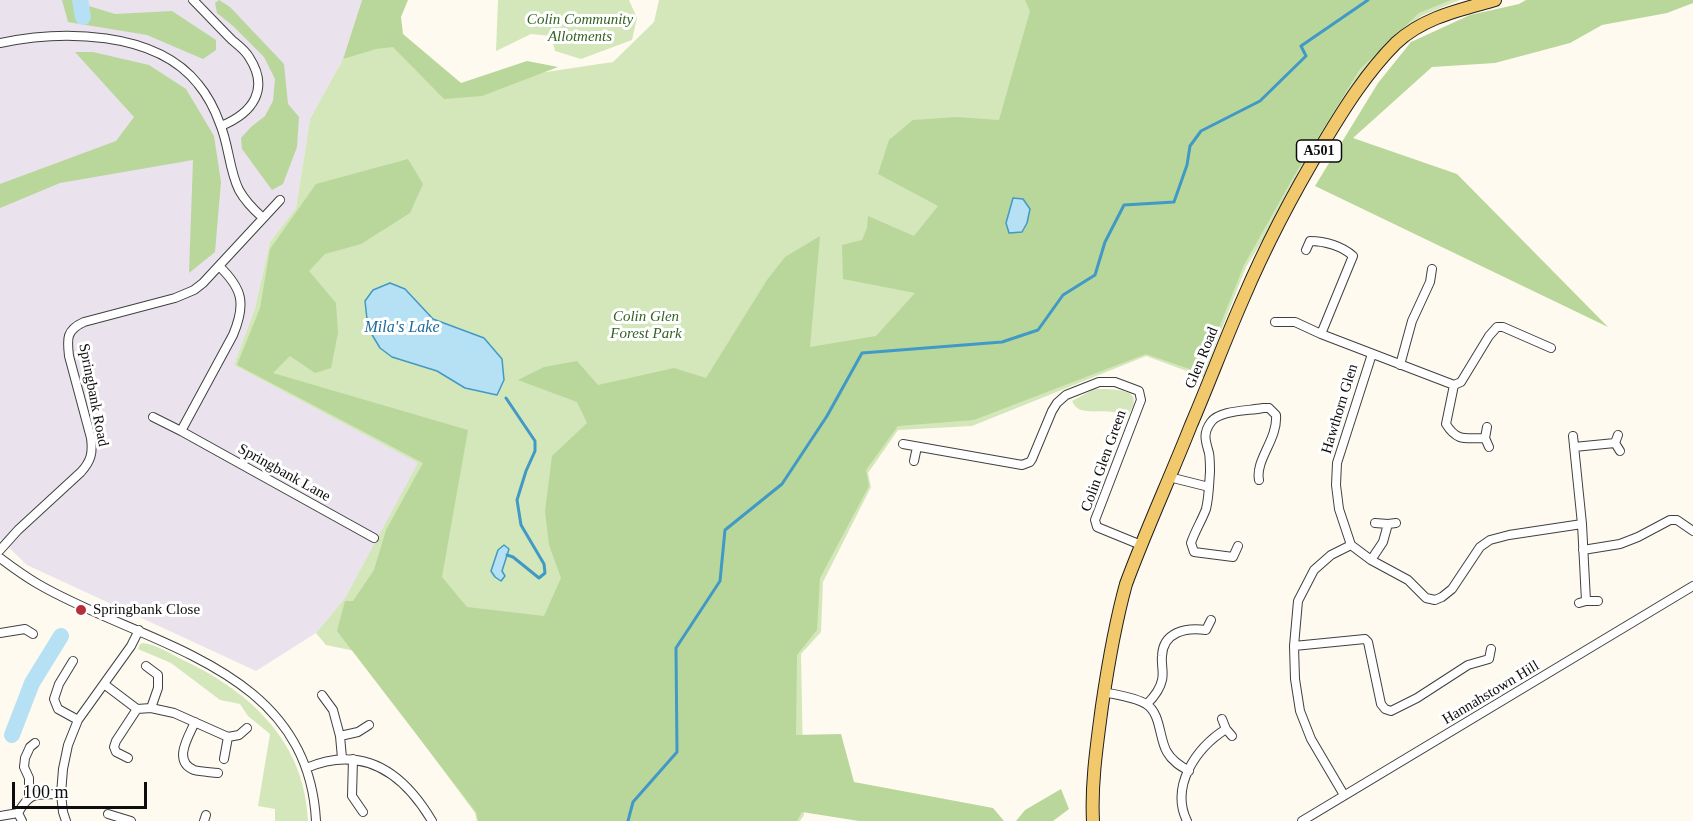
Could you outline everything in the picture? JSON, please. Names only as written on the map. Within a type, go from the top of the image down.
[{"type":"main road","name":"Glen Road","points":[[1093,821],[1094,768],[1118,611],[1141,544],[1258,264],[1306,172],[1352,97],[1384,57],[1413,30],[1441,15],[1495,0]]},
{"type":"street","points":[[193,0],[248,56],[258,77],[257,92],[251,107],[246,113],[221,126]]},
{"type":"street","points":[[0,43],[36,37],[76,35],[101,37],[146,49],[176,64],[197,82],[207,96],[221,126],[239,190],[250,206],[263,218]]},
{"type":"street","name":"Springbank Road","points":[[0,550],[18,530],[87,466],[91,456],[93,449],[91,438],[69,356],[69,334],[72,329],[84,322],[185,294],[203,283],[280,200]]},
{"type":"street","points":[[1306,250],[1310,241],[1320,241],[1347,250],[1353,256],[1321,334]]},
{"type":"street","points":[[181,431],[238,322],[241,304],[237,286],[219,266]]},
{"type":"street","points":[[1400,365],[1412,321],[1430,282],[1432,269]]},
{"type":"street","name":"Hawthorn Glen","points":[[1275,322],[1295,322],[1454,385]]},
{"type":"street","points":[[1485,438],[1461,438],[1452,434],[1446,424],[1454,385],[1461,382],[1489,336],[1497,327],[1503,327],[1551,348]]},
{"type":"street","name":"Hawthorn Glen","points":[[1351,545],[1339,510],[1336,485],[1337,463],[1372,354]]},
{"type":"street","name":"Colin Glen Green","points":[[903,444],[1026,465],[1032,459],[1052,411],[1066,395],[1099,381],[1114,382],[1136,389],[1139,391],[1141,400],[1095,520],[1097,527],[1141,544]]},
{"type":"street","points":[[1238,546],[1233,557],[1194,552],[1191,543],[1206,509],[1209,487],[1209,453],[1205,435],[1210,423],[1218,416],[1263,408],[1269,408],[1276,415],[1277,423],[1258,473],[1259,480]]},
{"type":"street","name":"Springbank Lane","points":[[153,417],[374,538]]},
{"type":"street","points":[[1487,428],[1485,438],[1489,447]]},
{"type":"street","points":[[1573,436],[1582,524],[1582,602],[1598,601]]},
{"type":"street","points":[[1574,447],[1617,439],[1620,451]]},
{"type":"street","points":[[914,461],[917,447]]},
{"type":"street","points":[[1169,477],[1209,487]]},
{"type":"street","points":[[1583,550],[1620,544],[1670,520],[1677,520],[1693,531]]},
{"type":"street","points":[[1371,560],[1392,523],[1375,522]]},
{"type":"street","points":[[1344,795],[1311,739],[1300,711],[1294,679],[1298,601],[1314,570],[1331,555],[1351,545],[1371,560],[1408,580],[1425,598],[1435,600],[1452,589],[1480,547],[1490,540],[1582,524]]},
{"type":"street","points":[[0,558],[39,585],[215,667],[251,693],[271,711],[294,743],[306,768],[314,797],[316,821]]},
{"type":"street","name":"Hannahstown Hill","points":[[1302,821],[1693,586]]},
{"type":"street","points":[[1147,704],[1158,692],[1163,679],[1162,653],[1167,641],[1188,628],[1206,630],[1211,620]]},
{"type":"street","points":[[0,633],[25,629],[33,634]]},
{"type":"street","points":[[66,821],[61,794],[68,745],[78,720],[131,646],[139,630]]},
{"type":"street","points":[[1294,646],[1365,639],[1368,642],[1382,704],[1385,709],[1391,711],[1417,698],[1468,665],[1489,659],[1491,649]]},
{"type":"street","points":[[73,661],[58,684],[54,699],[57,709],[78,720]]},
{"type":"street","points":[[146,666],[158,675],[159,681],[151,708]]},
{"type":"street","points":[[104,684],[137,709],[151,708],[174,712],[228,738],[239,735],[247,729]]},
{"type":"street","points":[[1104,692],[1147,704],[1155,715],[1165,750],[1171,758],[1189,771]]},
{"type":"street","points":[[322,695],[333,710],[340,736],[342,758]]},
{"type":"street","points":[[128,758],[116,752],[114,747],[137,709]]},
{"type":"street","points":[[1222,719],[1232,736]]},
{"type":"street","points":[[195,722],[184,747],[183,756],[186,764],[193,770],[218,774]]},
{"type":"street","points":[[340,736],[358,732],[369,725]]},
{"type":"street","points":[[1187,821],[1181,803],[1182,785],[1203,747],[1209,740],[1226,729]]},
{"type":"street","points":[[224,759],[228,738]]},
{"type":"street","points":[[0,816],[18,813],[29,796],[29,778],[24,767],[30,747],[35,743]]},
{"type":"street","points":[[306,768],[342,758],[374,763],[409,788],[432,821]]},
{"type":"street","points":[[353,759],[352,796],[363,812]]},
{"type":"street","points":[[29,796],[61,794]]},
{"type":"street","points":[[18,813],[22,821]]},
{"type":"street","points":[[108,814],[131,821]]},
{"type":"shaded area","points":[[0,0],[362,0],[343,59],[310,119],[296,208],[270,242],[255,308],[234,365],[419,463],[345,598],[316,633],[256,671],[27,565],[0,539]]},
{"type":"green space","points":[[62,0],[87,0],[89,6],[115,14],[172,11],[216,40],[216,50],[203,59],[147,35],[68,22]]},
{"type":"green space","points":[[219,0],[230,7],[284,64],[288,104],[299,117],[297,147],[283,184],[272,190],[242,149],[241,138],[265,116],[273,101],[275,79],[264,57],[217,13],[215,3]]},
{"type":"green space","points":[[362,0],[408,0],[401,17],[403,34],[461,83],[527,61],[558,67],[482,96],[444,99],[393,47],[376,49],[343,59]]},
{"type":"green space","name":"Colin Community Allotments","points":[[498,0],[629,0],[637,18],[632,40],[581,59],[555,51],[551,36],[531,34],[496,51]]},
{"type":"green space","name":"Colin Glen Forest Park","points":[[659,0],[1460,0],[1421,16],[1363,72],[1299,170],[1277,217],[1246,267],[1203,377],[1146,356],[972,426],[898,430],[868,473],[871,487],[823,582],[821,632],[801,654],[804,815],[800,821],[477,821],[475,813],[355,651],[326,645],[316,633],[345,598],[418,463],[234,365],[255,308],[270,242],[296,208],[310,119],[343,59],[394,33],[459,85],[613,62],[654,22]]},
{"type":"green space","name":"Colin Glen Forest Park","points":[[1025,0],[1451,0],[1419,13],[1360,69],[1294,176],[1244,265],[1201,373],[1146,354],[974,420],[898,426],[866,470],[869,486],[820,578],[817,630],[797,655],[796,735],[841,734],[854,782],[993,808],[1004,821],[859,821],[802,812],[797,821],[478,821],[476,812],[337,631],[345,601],[353,601],[374,570],[386,530],[423,463],[237,365],[260,308],[270,249],[316,184],[408,159],[423,184],[410,213],[361,244],[325,254],[309,271],[336,303],[338,333],[331,368],[315,373],[290,356],[273,373],[468,430],[442,577],[467,607],[544,616],[561,578],[549,545],[545,511],[552,456],[587,423],[577,402],[518,380],[544,367],[577,361],[598,385],[674,368],[706,378],[767,280],[785,257],[820,236],[810,347],[876,336],[915,293],[843,279],[842,245],[862,240],[867,228],[868,216],[914,236],[938,206],[878,174],[889,140],[913,120],[957,117],[999,120],[1030,11]]},
{"type":"green space","points":[[1526,0],[1693,0],[1693,3],[1667,13],[1602,25],[1570,43],[1495,63],[1432,67],[1353,138],[1457,174],[1608,327],[1315,186],[1378,83],[1411,42],[1470,15],[1519,4]]},
{"type":"green space","points":[[75,52],[93,52],[149,65],[186,89],[214,136],[221,182],[215,252],[189,273],[193,160],[60,183],[0,208],[0,184],[116,141],[134,117]]},
{"type":"green space","points":[[1094,389],[1115,390],[1131,394],[1134,402],[1127,417],[1113,412],[1084,411],[1075,406],[1072,401]]},
{"type":"green space","points":[[143,643],[159,648],[209,674],[253,705],[285,745],[297,768],[305,793],[308,821],[275,821],[275,809],[258,806],[270,734],[248,716],[240,704],[220,700],[171,663],[138,649]]},
{"type":"green space","points":[[1061,789],[1069,809],[1053,821],[1016,821],[1025,810]]},
{"type":"water","points":[[1013,198],[1023,199],[1030,209],[1022,232],[1009,233],[1006,223]]},
{"type":"water","name":"Mila's Lake","points":[[390,283],[405,289],[433,319],[484,338],[502,359],[504,380],[497,395],[465,388],[437,371],[392,357],[380,348],[368,328],[365,301],[373,290]]},
{"type":"water","points":[[504,545],[509,549],[502,571],[505,576],[501,581],[491,571],[498,550]]},
{"type":"waterway","points":[[80,0],[83,17]]},
{"type":"waterway","points":[[628,821],[633,802],[677,752],[676,648],[720,581],[725,530],[782,484],[827,416],[862,353],[1002,342],[1038,330],[1063,295],[1095,275],[1105,242],[1124,205],[1174,202],[1187,165],[1190,146],[1201,131],[1260,101],[1306,56],[1301,46],[1368,0]]},
{"type":"waterway","points":[[506,398],[535,441],[535,451],[517,500],[521,525],[544,564],[545,573],[539,578],[513,557],[507,555]]},
{"type":"waterway","points":[[12,735],[32,683],[61,636]]},
{"type":"place","name":"Springbank Close","points":[[81,610]]}]
